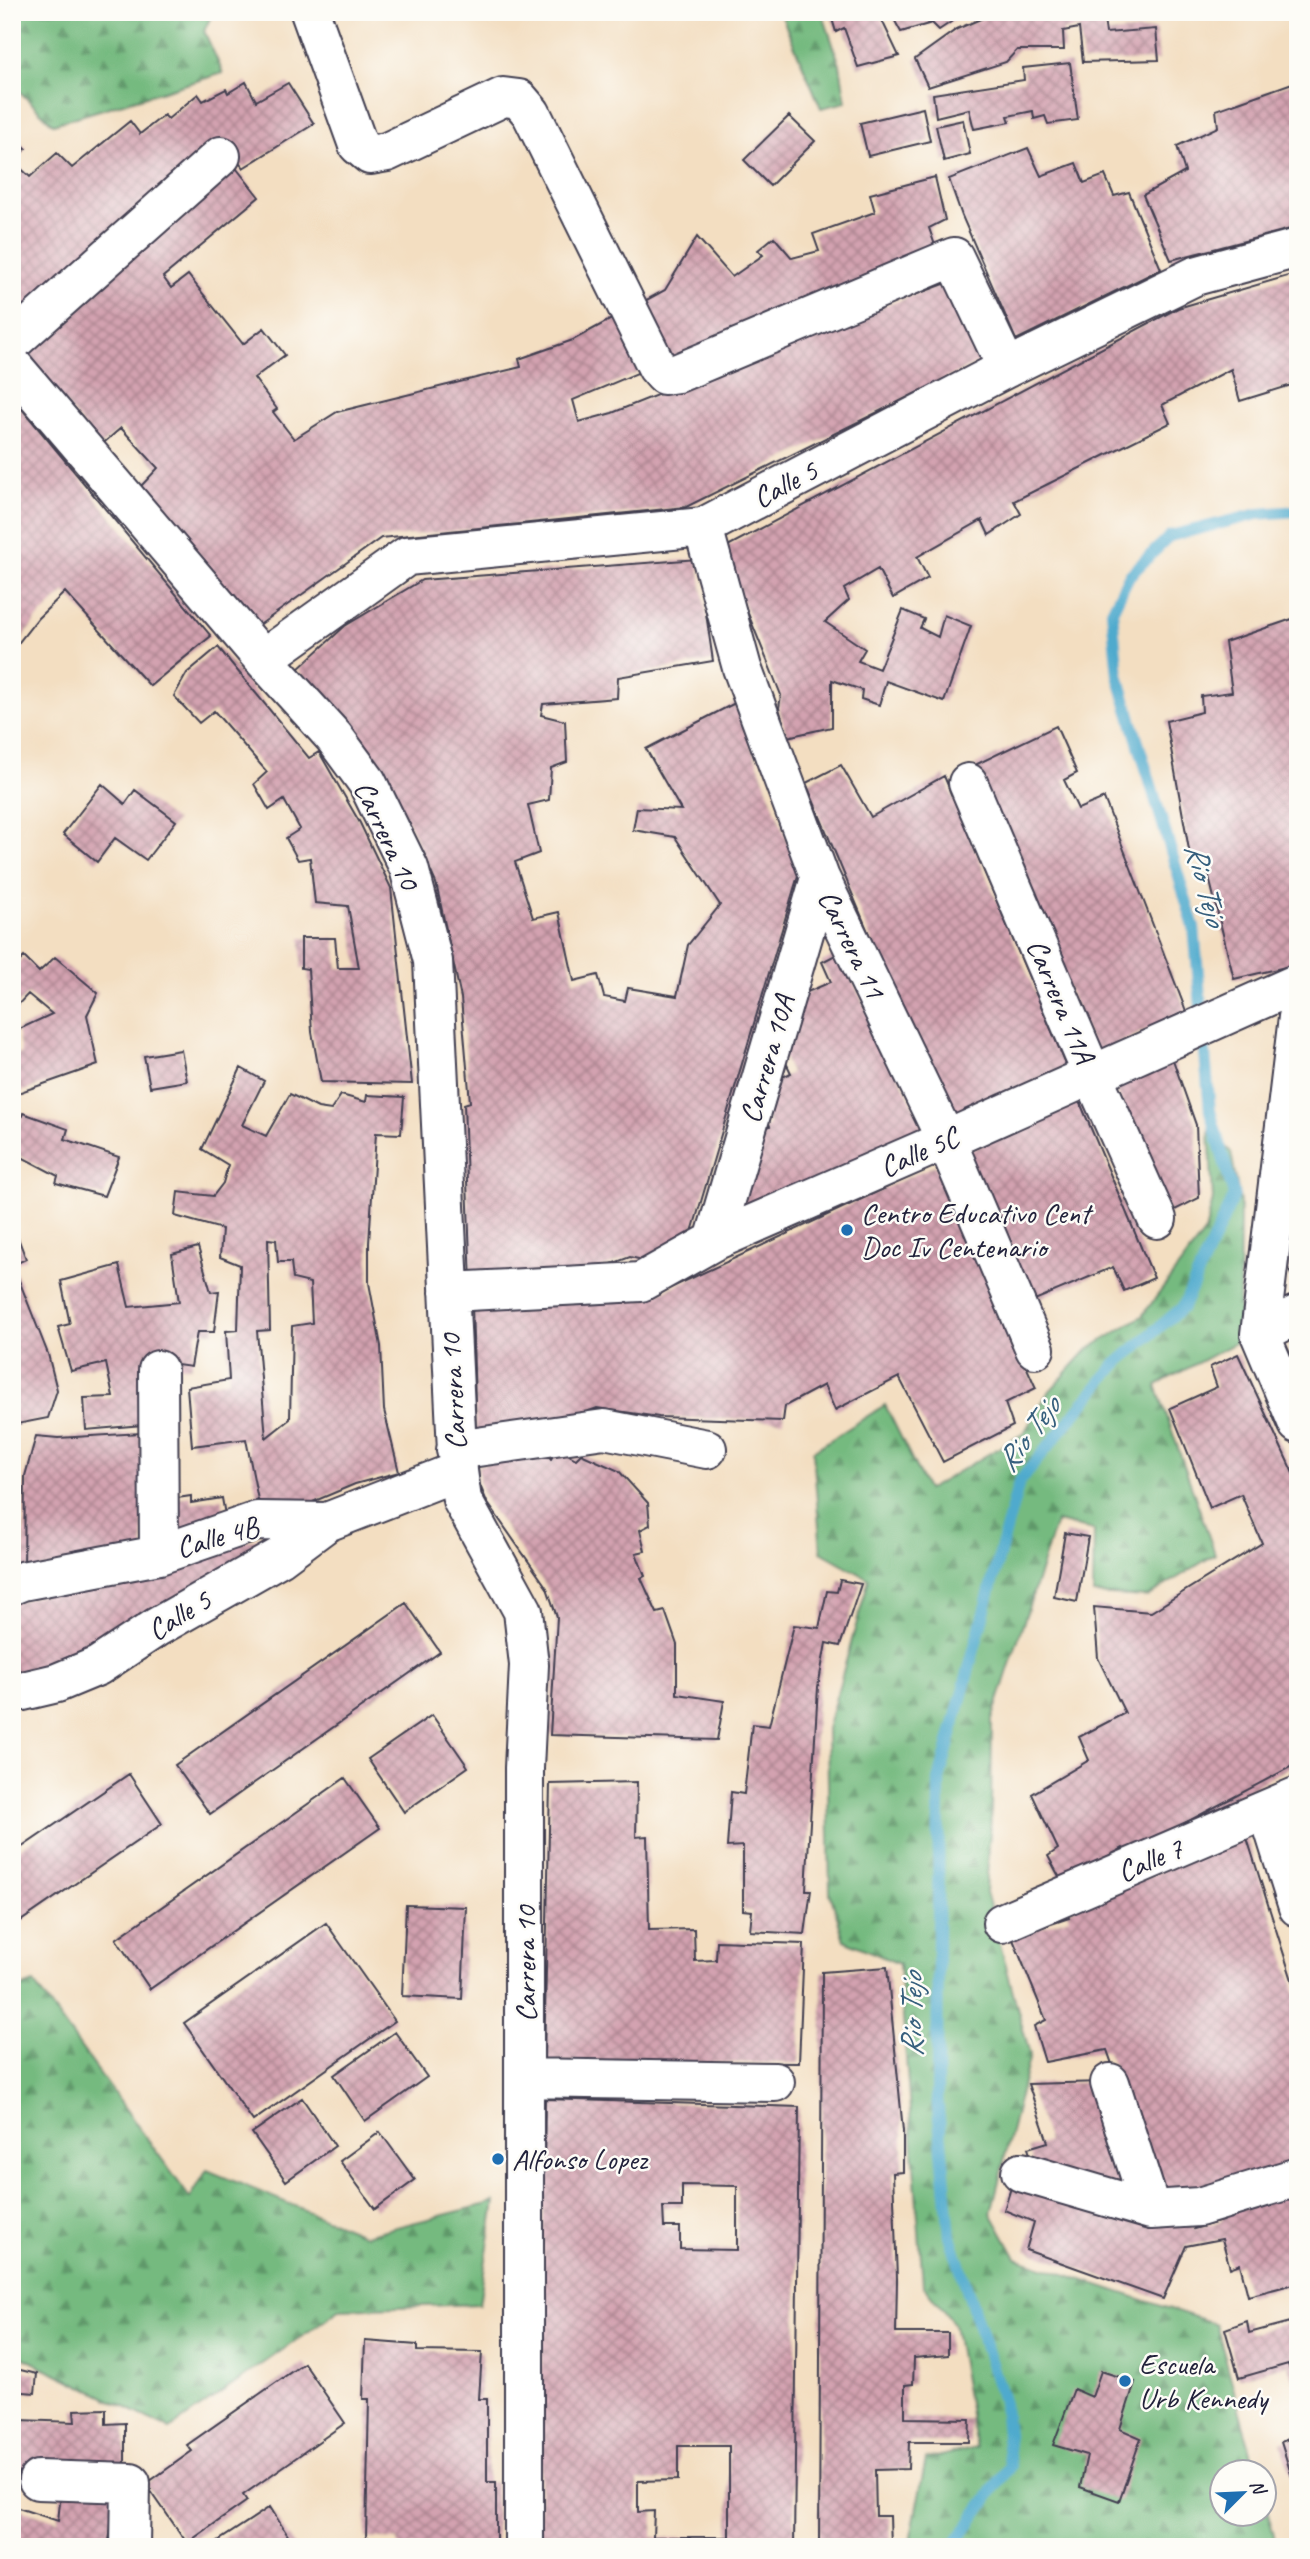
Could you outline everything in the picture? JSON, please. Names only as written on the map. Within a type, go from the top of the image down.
[{"type":"street","points":[[310,12],[358,145],[370,155],[387,152],[503,97],[519,99],[531,113],[657,367],[664,375],[678,373],[954,257],[1007,368]]},
{"type":"street","points":[[12,342],[221,156]]},
{"type":"street","name":"Calle 5","points":[[263,659],[407,556],[703,527],[1007,368],[1195,275],[1298,248]]},
{"type":"street","name":"Carrera 10","points":[[17,380],[334,737],[367,782],[409,868],[433,961],[457,1460],[462,1500],[523,1611],[529,1665],[524,1768],[524,2547]]},
{"type":"street","name":"Carrera 11","points":[[703,527],[742,668],[820,878],[946,1140],[1035,1349]]},
{"type":"street","name":"Carrera 11A","points":[[968,783],[1091,1074],[1157,1219]]},
{"type":"street","name":"Carrera 10A","points":[[714,1241],[820,878]]},
{"type":"street","name":"Calle 5C","points":[[449,1292],[641,1282],[714,1241],[1236,1012],[1298,982]]},
{"type":"street","points":[[1298,1017],[1260,1334],[1298,1424]]},
{"type":"street","points":[[1260,1334],[1298,1314]]},
{"type":"street","points":[[158,1370],[159,1555]]},
{"type":"street","name":"Calle 4B","points":[[12,1585],[159,1555],[257,1521],[327,1522],[457,1460],[604,1429],[707,1449]]},
{"type":"street","name":"Calle 5","points":[[18,1690],[57,1683],[98,1666],[157,1627],[280,1557],[327,1522]]},
{"type":"street","points":[[1283,1804],[1298,1907]]},
{"type":"street","name":"Calle 7","points":[[1002,1923],[1283,1804]]},
{"type":"street","points":[[526,2078],[775,2082]]},
{"type":"street","points":[[1110,2083],[1151,2210]]},
{"type":"street","points":[[1021,2172],[1151,2210],[1199,2207],[1298,2177]]},
{"type":"street","points":[[38,2480],[131,2483],[130,2547]]},
{"type":"green space","points":[[12,12],[213,12],[204,31],[223,73],[53,124],[12,84]]},
{"type":"green space","points":[[780,12],[822,12],[840,65],[846,102],[821,108]]},
{"type":"green space","points":[[1209,1131],[1231,1152],[1240,1201],[1239,1341],[1156,1385],[1215,1554],[1147,1597],[1093,1594],[1094,1530],[1056,1522],[992,1720],[991,1815],[986,1892],[1030,2055],[991,2213],[1016,2258],[1216,2324],[1252,2458],[1208,2458],[1208,2528],[1272,2528],[1277,2547],[909,2547],[926,2459],[976,2448],[954,2324],[923,2285],[899,1964],[844,1940],[830,1893],[827,1729],[869,1579],[821,1552],[813,1451],[885,1405],[927,1490],[1024,1433],[1047,1394],[1087,1350],[1142,1316],[1205,1232],[1213,1199]]},
{"type":"green space","points":[[34,1983],[190,2198],[207,2170],[365,2235],[495,2202],[479,2304],[341,2309],[170,2429],[12,2352],[12,1991]]},
{"type":"building","points":[[830,12],[878,12],[899,56],[858,67],[844,28],[836,32]]},
{"type":"building","points":[[890,12],[966,12],[939,30],[932,23],[901,32]]},
{"type":"building","points":[[997,12],[1103,12],[1106,33],[1156,29],[1159,60],[1083,62],[1079,28],[1063,31],[1064,50],[1017,50],[1006,62],[928,87],[915,59],[957,29]]},
{"type":"building","points":[[1070,63],[1078,120],[1048,124],[1045,116],[1034,119],[1033,111],[1008,116],[1010,122],[974,129],[969,109],[936,117],[933,94],[1024,80],[1023,68]]},
{"type":"building","points":[[1298,81],[1298,227],[1171,260],[1143,195],[1185,172],[1177,146],[1218,127],[1216,110]]},
{"type":"building","points":[[246,82],[256,101],[288,83],[314,124],[243,168],[223,140],[12,335],[12,134],[26,148],[14,162],[30,177],[57,153],[72,168],[130,121],[140,134],[164,115],[168,119],[198,94],[203,101],[226,89],[228,93]]},
{"type":"building","points":[[923,108],[930,141],[868,156],[860,123]]},
{"type":"building","points":[[789,116],[815,141],[770,186],[744,160]]},
{"type":"building","points":[[963,120],[970,154],[944,161],[936,126]]},
{"type":"building","points":[[1028,148],[1041,176],[1076,163],[1084,183],[1105,175],[1114,196],[1129,192],[1161,269],[1016,340],[962,216],[949,179]]},
{"type":"building","points":[[233,164],[259,197],[163,277],[171,288],[188,275],[243,344],[264,328],[285,355],[254,378],[277,409],[273,412],[294,439],[337,412],[521,367],[519,359],[573,340],[665,290],[697,237],[732,277],[763,255],[758,250],[774,237],[792,258],[819,251],[813,234],[875,212],[870,194],[935,177],[945,220],[929,228],[938,254],[775,315],[573,400],[579,422],[612,413],[812,333],[947,283],[983,360],[686,507],[381,538],[258,626],[141,486],[158,468],[121,428],[100,446],[20,347]]},
{"type":"building","points":[[1298,273],[1298,383],[1240,401],[1231,369],[1162,405],[1170,423],[1014,501],[1021,514],[989,535],[982,520],[917,557],[928,578],[893,598],[878,569],[844,589],[849,600],[825,622],[865,649],[858,661],[879,669],[903,610],[924,619],[920,628],[938,637],[944,615],[971,626],[944,702],[886,681],[879,705],[861,699],[862,690],[832,680],[832,727],[787,737],[779,708],[781,695],[722,549],[1178,308]]},
{"type":"building","points":[[17,403],[211,636],[150,686],[65,592],[38,618],[12,651],[12,407]]},
{"type":"building","points":[[698,559],[713,661],[618,677],[617,698],[543,704],[541,715],[565,721],[567,762],[551,768],[549,800],[528,805],[539,853],[515,862],[533,918],[559,912],[574,981],[598,975],[604,997],[625,1001],[628,988],[677,996],[688,945],[720,905],[675,837],[633,830],[637,808],[681,810],[646,749],[735,703],[799,872],[692,1232],[651,1262],[630,1257],[560,1283],[471,1283],[464,1104],[470,1102],[461,998],[436,883],[409,823],[365,757],[298,669],[345,626],[422,580]]},
{"type":"building","points":[[1298,617],[1298,964],[1234,979],[1204,857],[1191,861],[1166,721],[1202,712],[1201,696],[1232,692],[1225,642]]},
{"type":"building","points":[[218,647],[309,758],[319,752],[360,823],[391,888],[412,1084],[321,1082],[312,1032],[308,969],[301,968],[301,938],[335,938],[338,968],[359,968],[348,906],[315,903],[310,858],[298,860],[286,838],[300,829],[284,800],[269,810],[254,784],[267,772],[214,711],[199,723],[174,696],[187,673]]},
{"type":"building","points":[[1056,726],[1077,773],[1064,780],[1078,809],[1104,798],[1186,1011],[1096,1054],[975,765]]},
{"type":"building","points":[[841,765],[871,817],[944,776],[1067,1067],[954,1116],[901,1011],[806,783]]},
{"type":"building","points":[[102,784],[125,804],[135,790],[176,821],[146,860],[115,838],[97,862],[63,834]]},
{"type":"building","points":[[839,953],[928,1136],[739,1223],[743,1159],[761,1150],[754,1134],[770,1126],[762,1107],[766,1085],[791,1073],[781,1052],[800,995],[831,982],[822,962]]},
{"type":"building","points":[[24,957],[39,972],[55,957],[98,993],[87,1015],[98,1065],[15,1094],[12,1085],[12,1056],[21,1053],[17,1030],[52,1014],[28,994],[12,1011],[12,969]]},
{"type":"building","points":[[181,1050],[187,1081],[150,1087],[144,1056]]},
{"type":"building","points":[[1172,1057],[1196,1125],[1199,1198],[1169,1213],[1113,1082]]},
{"type":"building","points":[[241,1068],[264,1081],[242,1125],[266,1136],[290,1094],[318,1108],[331,1110],[341,1095],[366,1102],[367,1095],[404,1097],[401,1134],[376,1133],[369,1243],[369,1283],[381,1346],[384,1410],[399,1472],[355,1484],[303,1506],[167,1545],[164,1500],[191,1496],[191,1503],[222,1498],[225,1515],[259,1505],[246,1439],[192,1446],[187,1387],[229,1380],[226,1331],[238,1330],[240,1265],[220,1257],[222,1229],[175,1216],[178,1192],[213,1196],[223,1183],[228,1165],[202,1149]],"holes":[[[268,1239],[276,1240],[278,1262],[291,1262],[293,1279],[310,1283],[312,1323],[292,1326],[290,1419],[266,1438],[257,1331],[270,1330]]]},
{"type":"building","points":[[1079,1100],[1154,1278],[1124,1291],[1113,1267],[1030,1302],[967,1152]]},
{"type":"building","points":[[23,1113],[68,1129],[65,1139],[119,1157],[104,1196],[56,1183],[58,1176],[12,1152],[12,1140]]},
{"type":"building","points":[[935,1165],[1036,1388],[1005,1403],[1013,1426],[943,1462],[899,1377],[835,1410],[824,1385],[785,1406],[783,1421],[659,1417],[597,1408],[547,1426],[476,1435],[472,1305],[649,1298]]},
{"type":"building","points":[[1298,1169],[1298,1289],[1288,1268]]},
{"type":"building","points":[[12,1222],[26,1259],[13,1265],[48,1354],[57,1390],[48,1418],[12,1425]]},
{"type":"building","points":[[198,1247],[211,1292],[219,1291],[214,1332],[197,1332],[191,1367],[148,1361],[142,1425],[86,1430],[84,1398],[113,1397],[106,1363],[71,1371],[58,1327],[70,1324],[61,1281],[119,1265],[129,1307],[179,1302],[172,1254]]},
{"type":"building","points":[[1238,1354],[1298,1484],[1298,1763],[1128,1853],[1123,1848],[1062,1882],[1048,1856],[1058,1849],[1032,1794],[1089,1760],[1079,1737],[1125,1713],[1098,1658],[1094,1607],[1151,1612],[1262,1543],[1241,1494],[1210,1508],[1170,1408],[1217,1387],[1210,1367]]},
{"type":"building","points":[[141,1433],[143,1552],[24,1571],[25,1476],[36,1436],[58,1438]]},
{"type":"building","points":[[557,1448],[576,1459],[581,1454],[619,1471],[648,1503],[650,1525],[640,1530],[645,1551],[636,1553],[645,1576],[641,1578],[657,1613],[665,1611],[677,1645],[677,1694],[724,1701],[717,1740],[550,1735],[557,1617],[547,1588],[487,1502],[479,1483],[478,1466],[544,1449],[551,1459]]},
{"type":"building","points":[[1065,1533],[1088,1537],[1077,1602],[1054,1597]]},
{"type":"building","points":[[274,1534],[278,1551],[92,1655],[53,1668],[12,1672],[12,1603]]},
{"type":"building","points":[[840,1580],[861,1584],[840,1646],[826,1643],[818,1687],[806,1890],[811,1890],[805,1934],[750,1931],[752,1911],[743,1910],[743,1846],[727,1847],[731,1792],[744,1794],[752,1724],[769,1726],[794,1625],[819,1628],[827,1591],[837,1592]]},
{"type":"building","points":[[406,1603],[440,1652],[210,1814],[175,1765]]},
{"type":"building","points":[[432,1715],[468,1767],[404,1812],[368,1759]]},
{"type":"building","points":[[129,1774],[162,1824],[12,1927],[12,1854]]},
{"type":"building","points":[[345,1778],[380,1828],[150,1989],[116,1939]]},
{"type":"building","points":[[637,1782],[636,1837],[647,1836],[649,1930],[694,1929],[695,1961],[716,1960],[717,1941],[804,1944],[799,2063],[544,2062],[550,1784]]},
{"type":"building","points":[[1246,1835],[1298,1999],[1298,2165],[1161,2202],[1107,2050],[1045,2062],[1034,2026],[1046,2020],[1012,1937],[1069,1918],[1067,1911]]},
{"type":"building","points":[[406,1905],[466,1907],[462,1999],[402,1996]]},
{"type":"building","points":[[326,1923],[395,2021],[253,2121],[184,2023]]},
{"type":"building","points":[[887,1967],[903,2131],[903,2172],[893,2173],[896,2333],[948,2333],[948,2355],[914,2358],[913,2384],[905,2385],[905,2418],[970,2419],[969,2442],[909,2442],[908,2469],[875,2470],[876,2516],[890,2516],[891,2547],[819,2547],[822,1972]]},
{"type":"building","points":[[395,2032],[427,2077],[365,2121],[334,2075]]},
{"type":"building","points":[[1103,2082],[1135,2191],[1034,2167],[1028,2148],[1048,2142],[1028,2084]]},
{"type":"building","points":[[302,2098],[335,2146],[286,2181],[252,2133]]},
{"type":"building","points":[[545,2099],[799,2107],[794,2547],[539,2547]],"holes":[[[682,2185],[737,2186],[737,2250],[680,2249],[680,2227],[664,2227],[663,2207],[682,2207]],[[678,2446],[729,2446],[729,2537],[653,2537],[654,2511],[638,2512],[638,2481],[678,2480]]]},
{"type":"building","points":[[380,2132],[415,2180],[375,2209],[340,2161]]},
{"type":"building","points":[[1014,2178],[1191,2219],[1194,2229],[1222,2221],[1220,2213],[1298,2192],[1298,2283],[1248,2296],[1240,2264],[1230,2268],[1222,2239],[1186,2246],[1163,2299],[1026,2250],[1034,2222],[1004,2210]]},
{"type":"building","points":[[1298,2320],[1298,2393],[1288,2364],[1239,2378],[1225,2329],[1247,2321],[1249,2333]]},
{"type":"building","points":[[365,2341],[417,2345],[417,2351],[482,2352],[479,2399],[487,2399],[487,2482],[496,2482],[496,2547],[398,2547],[398,2540],[366,2538],[369,2399],[363,2399]]},
{"type":"building","points":[[304,2363],[345,2423],[243,2495],[247,2501],[187,2543],[146,2484],[192,2451],[187,2445]]},
{"type":"building","points":[[12,2368],[37,2374],[35,2393],[12,2391]]},
{"type":"building","points":[[1101,2371],[1135,2382],[1120,2429],[1141,2438],[1119,2501],[1080,2487],[1087,2455],[1053,2445],[1074,2389],[1092,2397]]},
{"type":"building","points":[[106,2409],[106,2424],[125,2423],[125,2466],[12,2476],[12,2429],[18,2429],[19,2420],[75,2422],[74,2410]]},
{"type":"building","points":[[1298,2435],[1298,2476],[1292,2477],[1281,2442]]},
{"type":"building","points":[[62,2484],[117,2489],[108,2547],[12,2547],[12,2506],[58,2521]]},
{"type":"building","points":[[270,2507],[295,2547],[209,2547]]},
{"type":"waterway","name":"Rio Tejo","points":[[953,2547],[1010,2466],[1004,2404],[950,2236],[937,2097],[939,1780],[1019,1482],[1115,1365],[1183,1307],[1234,1195],[1210,1111],[1194,927],[1118,676],[1112,611],[1129,576],[1170,536],[1258,514],[1298,511]]},
{"type":"place","name":"Centro Educativo Cent Doc Iv Centenario","points":[[847,1230]]},
{"type":"place","name":"Alfonso Lopez","points":[[498,2159]]},
{"type":"place","name":"Escuela Urb Kennedy","points":[[1125,2381]]}]
